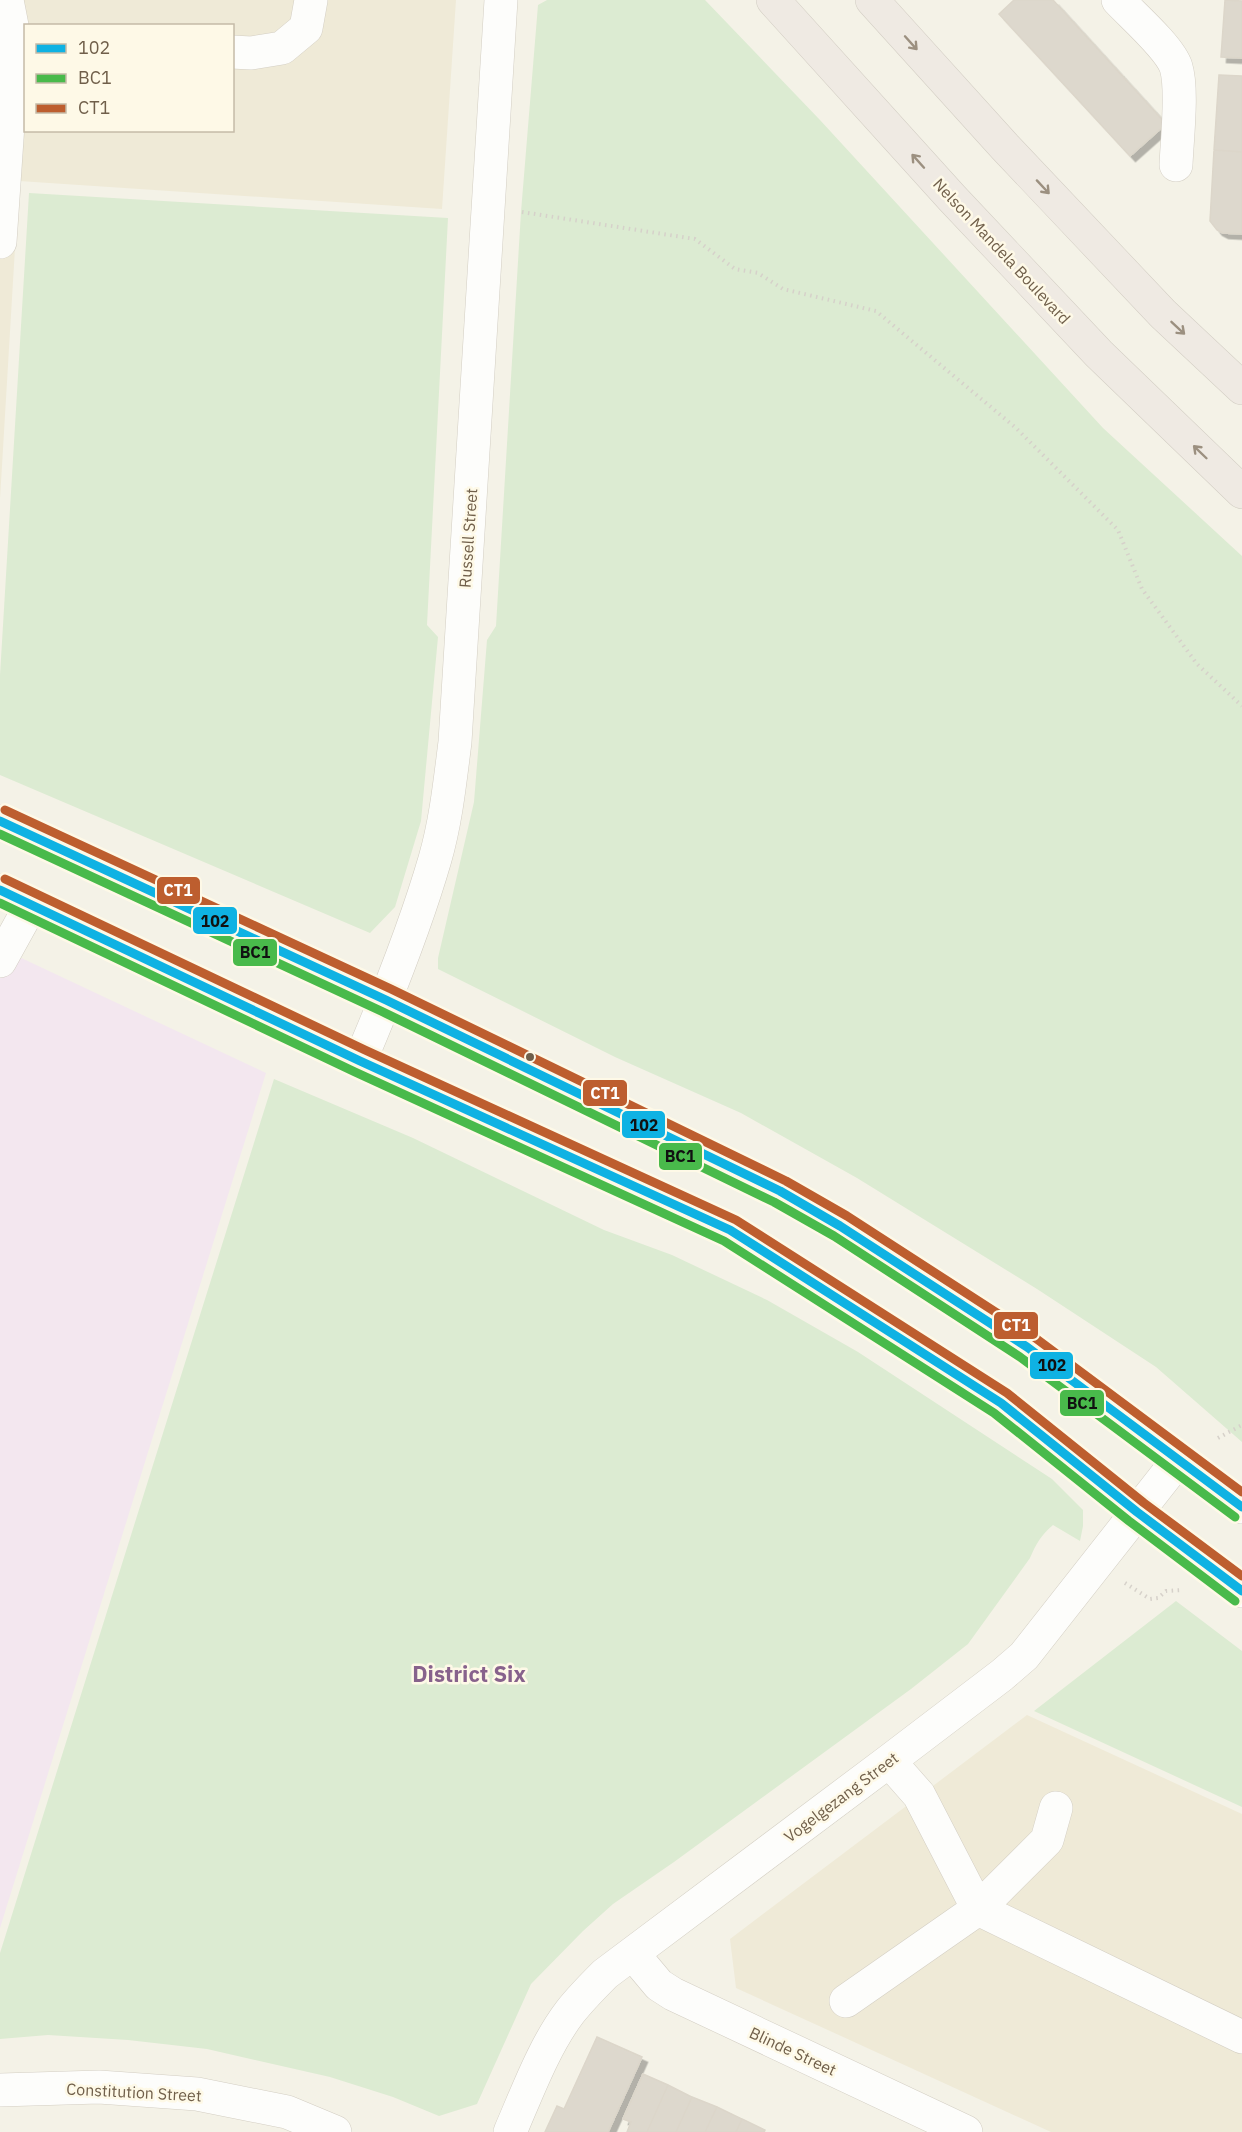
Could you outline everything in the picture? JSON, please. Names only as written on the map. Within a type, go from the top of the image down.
[{"type":"highway","name":"Nelson Mandela Boulevard","points":[[773,0],[952,198],[1099,354],[1242,492]]},
{"type":"highway","points":[[872,0],[1005,147],[1147,297],[1242,388]]},
{"type":"street","points":[[0,242],[3,161],[20,36],[7,0]]},
{"type":"street","points":[[234,52],[251,53],[282,48],[306,28],[311,0]]},
{"type":"street","name":"Russell Street","points":[[360,1061],[386,1000],[435,858],[448,802],[455,742],[501,0]]},
{"type":"street","points":[[1118,0],[1163,47],[1176,65],[1179,81],[1176,165]]},
{"type":"street","points":[[0,821],[386,1000],[780,1191],[840,1226],[1027,1347],[1242,1507]]},
{"type":"street","points":[[0,890],[360,1061],[730,1230],[1001,1403],[1137,1512],[1242,1591]]},
{"type":"street","points":[[0,961],[31,905]]},
{"type":"street","name":"Vogelgezang Street","points":[[510,2132],[543,2058],[569,2013],[605,1974],[1002,1676],[1024,1656],[1179,1459]]},
{"type":"street","points":[[889,1761],[919,1795],[978,1910],[1242,2037]]},
{"type":"street","points":[[846,2001],[978,1910],[1047,1840],[1056,1808]]},
{"type":"street","name":"Blinde Street","points":[[633,1954],[659,1985],[673,1994],[966,2132]]},
{"type":"street","name":"Constitution Street","points":[[0,2090],[99,2087],[197,2094],[287,2112],[336,2132]]},
{"type":"path","points":[[488,208],[695,239],[735,269],[758,273],[783,289],[876,312],[1016,428],[1118,530],[1142,589],[1197,664],[1242,706]]},
{"type":"path","points":[[1218,1438],[1242,1425]]},
{"type":"path","points":[[1119,1580],[1150,1599],[1158,1598],[1166,1591],[1185,1589]]},
{"type":"shaded area","points":[[0,0],[456,0],[442,209],[19,181],[0,499]]},
{"type":"shaded area","points":[[0,948],[266,1073],[0,1928]]},
{"type":"shaded area","points":[[1027,1715],[1242,1814],[1242,2132],[1051,2132],[736,1988],[730,1939]]},
{"type":"green space","points":[[547,0],[705,0],[820,120],[1103,428],[1242,556],[1242,1442],[1156,1367],[1037,1289],[857,1178],[741,1113],[615,1057],[438,969],[438,958],[474,802],[487,640],[496,626],[521,212],[538,5]]},
{"type":"green space","points":[[29,193],[448,218],[427,625],[438,637],[421,821],[395,907],[370,933],[0,775],[0,675]]},
{"type":"green space","points":[[274,1079],[413,1138],[604,1230],[672,1255],[767,1300],[858,1352],[1052,1479],[1083,1510],[1080,1541],[1053,1525],[1039,1540],[1030,1558],[968,1644],[911,1689],[613,1904],[583,1931],[531,1984],[477,2104],[439,2116],[393,2097],[330,2077],[207,2049],[128,2040],[48,2035],[0,2039],[0,1953]]},
{"type":"green space","points":[[1176,1601],[1242,1651],[1242,1807],[1034,1711]]},
{"type":"building","points":[[1014,0],[1053,0],[1166,124],[1130,156],[999,14]]},
{"type":"building","points":[[1225,0],[1242,1],[1242,58],[1221,57]]},
{"type":"building","points":[[1219,75],[1242,76],[1242,152],[1214,150]]},
{"type":"building","points":[[1214,150],[1242,152],[1242,234],[1223,233],[1217,230],[1210,221]]},
{"type":"building","points":[[597,2037],[642,2057],[608,2132],[545,2132],[557,2106],[564,2109]]},
{"type":"building","points":[[643,2074],[668,2085],[647,2132],[627,2132],[631,2122],[623,2119]]},
{"type":"building","points":[[668,2085],[692,2097],[676,2132],[647,2132]]},
{"type":"building","points":[[692,2097],[717,2107],[705,2132],[676,2132]]},
{"type":"building","points":[[717,2107],[742,2119],[736,2132],[705,2132]]},
{"type":"building","points":[[742,2119],[765,2130],[764,2132],[736,2132]]},
{"type":"transit line","name":"CT1","points":[[5,810],[391,989],[786,1181],[847,1216],[1034,1337],[1242,1492]]},
{"type":"transit line","name":"102","points":[[0,821],[386,1000],[780,1191],[840,1226],[1027,1347],[1242,1507]]},
{"type":"transit line","name":"BC1","points":[[0,834],[381,1011],[774,1202],[834,1236],[1020,1357],[1235,1517]]},
{"type":"transit line","name":"CT1","points":[[5,879],[365,1050],[736,1220],[1007,1393],[1144,1503],[1242,1576]]},
{"type":"transit line","name":"102","points":[[0,890],[360,1061],[730,1230],[1001,1403],[1137,1512],[1242,1591]]},
{"type":"transit line","name":"BC1","points":[[0,903],[355,1072],[724,1241],[994,1413],[1129,1521],[1235,1601]]},
{"type":"district","name":"District Six","points":[[469,1673]]}]
